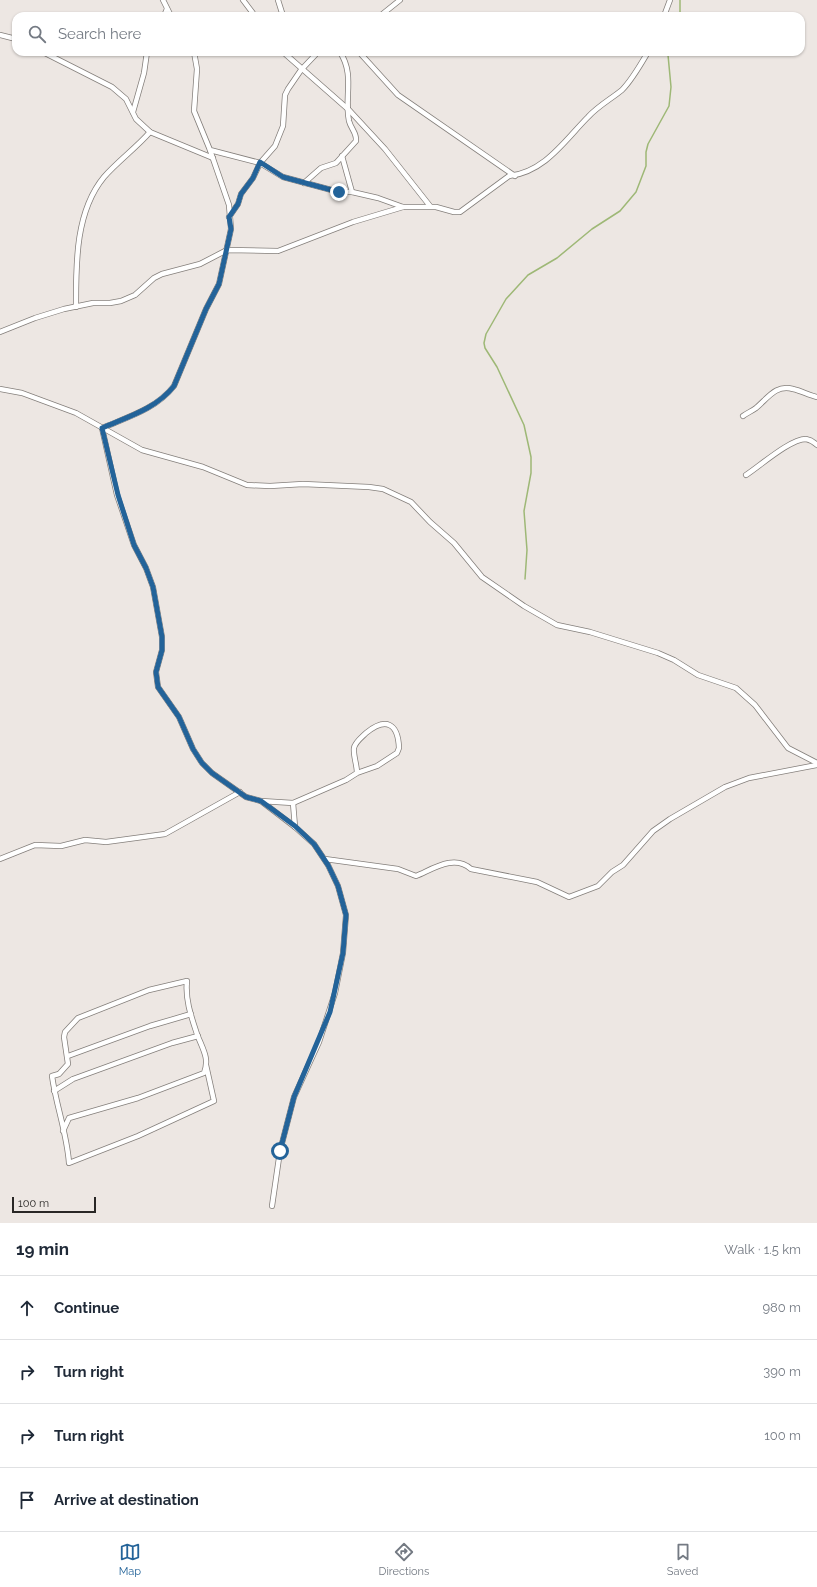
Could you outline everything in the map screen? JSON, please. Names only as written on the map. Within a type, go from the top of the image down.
[{"type":"street","points":[[163,0],[169,12]]},
{"type":"street","points":[[242,0],[251,12]]},
{"type":"street","points":[[278,0],[282,12]]},
{"type":"street","points":[[385,12],[400,0]]},
{"type":"street","points":[[666,12],[670,0]]},
{"type":"street","points":[[0,34],[12,38]]},
{"type":"street","points":[[51,56],[112,88],[126,99],[139,123],[150,132],[213,158]]},
{"type":"street","points":[[133,112],[144,73],[146,56]]},
{"type":"street","points":[[102,428],[156,404],[167,396],[174,386],[206,309],[219,284],[231,229],[229,205],[213,158],[194,111],[197,69],[195,56]]},
{"type":"street","points":[[287,56],[301,70],[348,110],[385,149],[430,206]]},
{"type":"street","points":[[229,217],[238,204],[241,194],[253,178],[260,162],[276,146],[282,126],[285,96],[301,70],[314,56]]},
{"type":"street","points":[[304,183],[321,168],[332,165],[356,141],[357,136],[350,123],[348,110],[348,70],[342,56]]},
{"type":"street","points":[[363,56],[398,95],[515,176]]},
{"type":"street","points":[[0,332],[44,315],[93,303],[122,301],[135,295],[154,278],[162,274],[200,264],[227,250],[278,251],[346,224],[403,207],[430,206],[460,212],[509,176],[515,176],[544,162],[555,154],[589,115],[623,89],[645,56]]},
{"type":"street","points":[[76,307],[76,256],[88,202],[104,177],[150,132]]},
{"type":"street","points":[[210,150],[260,162],[275,174],[304,183],[339,192],[352,192],[378,198],[403,207]]},
{"type":"street","points":[[342,156],[352,192]]},
{"type":"street","points":[[743,416],[757,407],[774,392],[782,388],[793,389],[807,395],[817,396]]},
{"type":"street","points":[[0,389],[22,393],[49,402],[76,413],[142,450],[203,467],[247,485],[270,486],[303,484],[383,489],[411,502],[454,544],[482,576],[524,606],[557,625],[590,632],[658,653],[674,660],[698,675],[736,688],[755,704],[788,748],[817,764]]},
{"type":"street","points":[[102,428],[118,495],[134,545],[146,568],[153,587],[162,637],[162,650],[156,672],[158,687],[179,717],[193,749],[202,763],[220,780],[246,797],[261,801],[294,803],[346,780],[357,773],[377,766],[399,750],[396,735],[390,725],[384,723],[376,726],[356,744],[354,748],[357,773]]},
{"type":"street","points":[[746,476],[791,443],[805,439],[812,441],[817,445]]},
{"type":"street","points":[[325,859],[398,870],[416,876],[433,868],[456,862],[463,863],[471,869],[537,882],[569,897],[598,886],[612,872],[623,865],[653,831],[670,819],[725,787],[749,778],[817,764]]},
{"type":"street","points":[[0,859],[35,845],[61,846],[85,840],[106,842],[165,834],[240,792]]},
{"type":"street","points":[[261,801],[295,826],[314,844],[325,859],[338,886],[346,915],[343,953],[330,1012],[294,1097],[280,1151],[272,1206]]},
{"type":"street","points":[[294,803],[295,826]]},
{"type":"street","points":[[188,981],[186,994],[198,1036],[205,1052],[206,1065],[214,1101],[138,1136],[69,1164],[67,1143],[54,1091],[52,1076],[59,1074],[68,1064],[64,1037],[65,1032],[78,1018],[149,990],[188,981]]},
{"type":"street","points":[[68,1056],[150,1026],[191,1014]]},
{"type":"street","points":[[54,1091],[73,1079],[172,1043],[198,1036]]},
{"type":"street","points":[[63,1131],[69,1118],[138,1098],[204,1073],[206,1065]]},
{"type":"waterway","points":[[680,0],[680,12]]},
{"type":"waterway","points":[[525,579],[527,550],[524,511],[531,473],[531,457],[524,425],[497,367],[485,348],[484,343],[486,334],[506,299],[528,275],[557,258],[592,229],[620,211],[636,192],[646,166],[646,152],[648,144],[669,106],[671,87],[668,56]]},
{"type":"route","points":[[280,1151],[294,1097],[319,1042],[330,1012],[343,953],[344,925],[346,915],[338,886],[325,859],[314,844],[295,826],[261,801],[246,797],[212,773],[202,763],[193,749],[187,732],[179,717],[158,687],[156,672],[162,650],[162,637],[153,587],[146,568],[134,545],[118,495],[102,428],[142,412],[156,404],[167,396],[174,386],[206,309],[219,284],[231,229],[229,217],[238,204],[241,194],[253,178],[260,162],[275,174],[339,192]]}]
